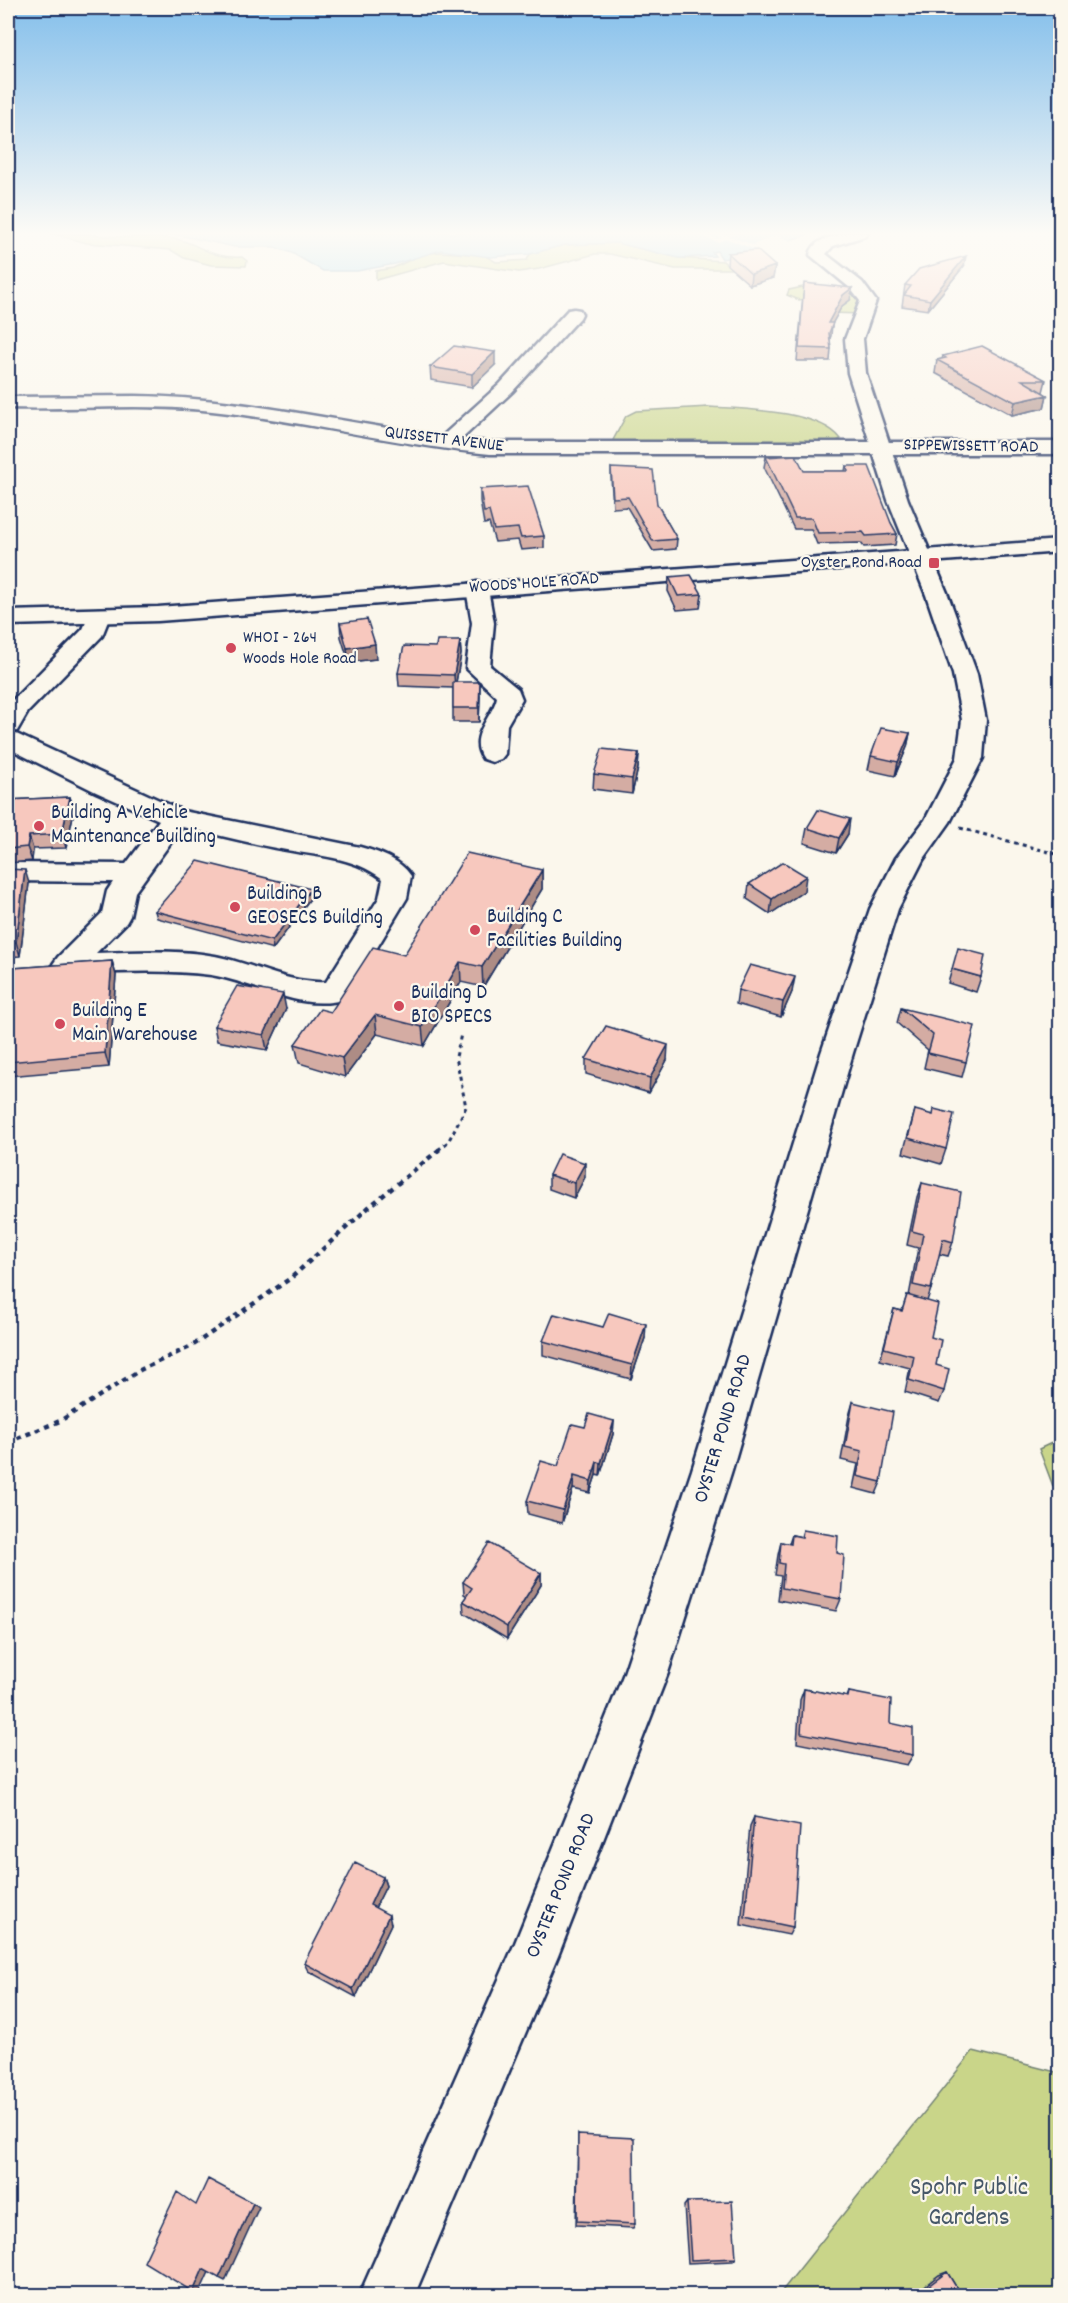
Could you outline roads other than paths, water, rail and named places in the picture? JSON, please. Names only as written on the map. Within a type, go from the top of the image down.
[{"type":"main road","points":[[446,443],[506,388],[550,340]]},
{"type":"main road","name":"OYSTER POND ROAD","points":[[386,2295],[534,1956],[646,1672],[712,1470],[837,1053],[874,938],[901,873],[937,822],[970,758],[974,720],[971,700],[956,647],[919,555],[858,377],[853,352],[854,340]]},
{"type":"main road","name":"QUISSETT AVENUE","points":[[8,403],[163,401],[209,404],[446,443],[548,449],[882,446]]},
{"type":"main road","name":"SIPPEWISSETT ROAD","points":[[882,446],[1060,448]]},
{"type":"main road","name":"WOODS HOLE ROAD","points":[[8,618],[191,611],[1060,546]]},
{"type":"main road","points":[[477,589],[483,623],[478,668],[510,694],[510,699],[493,725],[490,736],[492,754]]},
{"type":"main road","points":[[8,726],[17,709],[94,631],[99,616]]},
{"type":"main road","points":[[8,739],[105,787],[175,817],[297,844],[360,853],[376,860],[397,876],[393,898],[335,992],[315,994],[216,966],[180,962],[38,966]]},
{"type":"main road","points":[[68,964],[116,916],[121,891],[175,817]]},
{"type":"main road","points":[[8,872],[135,873]]},
{"type":"place","name":"Oyster Pond Road","points":[[934,563]]},
{"type":"place","name":"WHOI - 264 Woods Hole Road","points":[[231,648]]},
{"type":"place","name":"Building A Vehicle Maintenance Building","points":[[39,826]]},
{"type":"place","name":"Building B GEOSECS Building","points":[[235,907]]},
{"type":"place","name":"Building C Facilities Building","points":[[475,930]]},
{"type":"place","name":"Building D BIO SPECS","points":[[399,1006]]},
{"type":"place","name":"Building E Main Warehouse","points":[[60,1024]]},
{"type":"park label","name":"Spohr Public Gardens","points":[[969,2203]]}]
